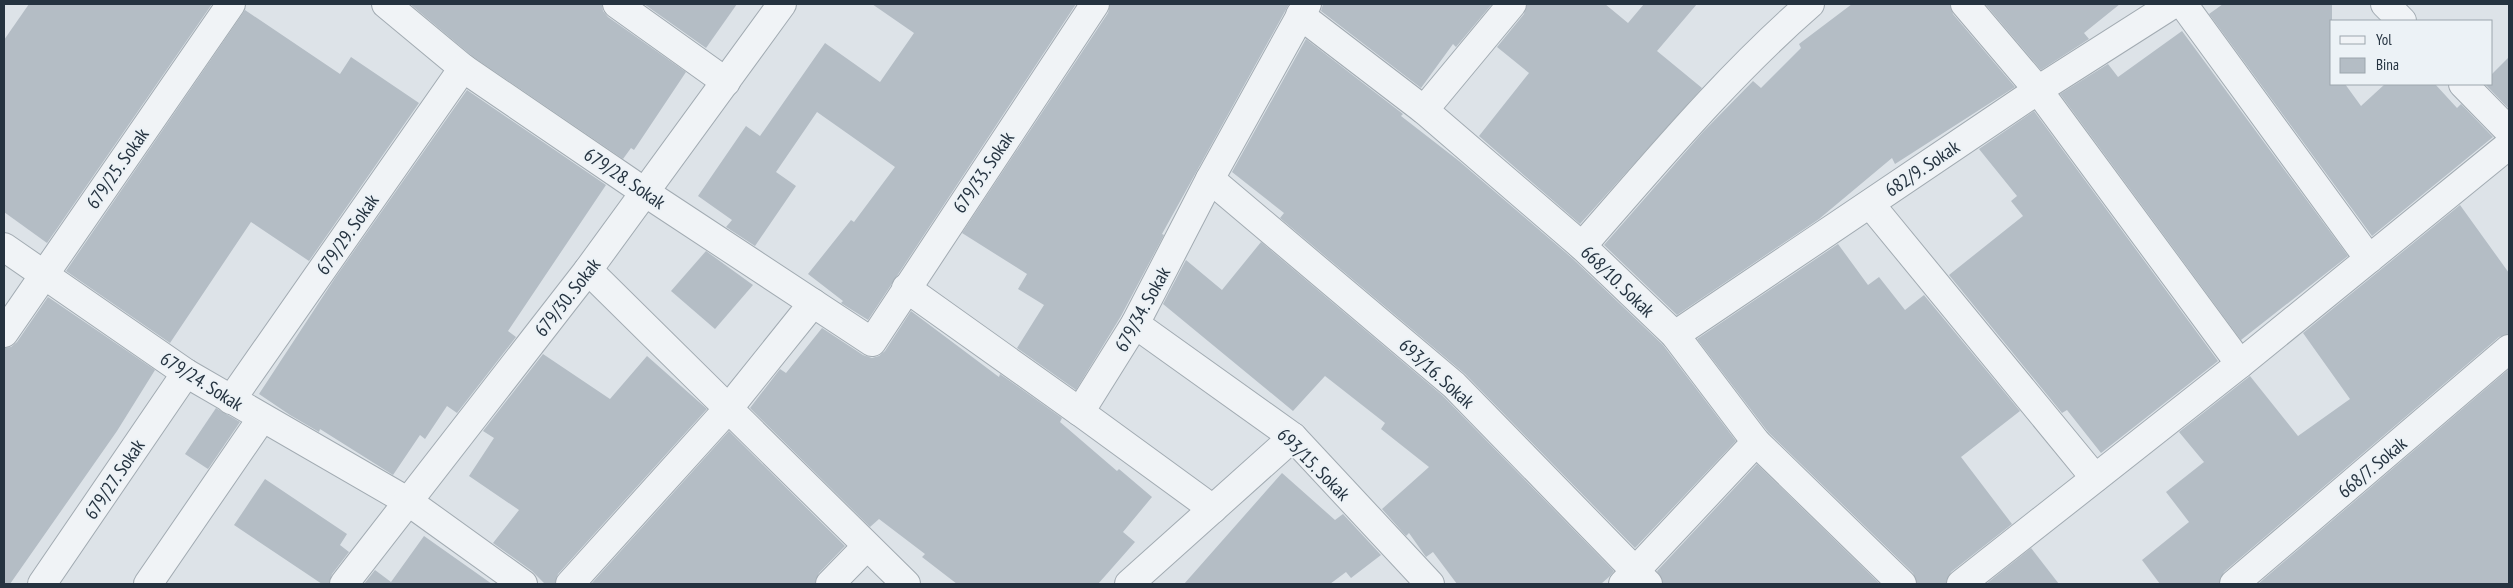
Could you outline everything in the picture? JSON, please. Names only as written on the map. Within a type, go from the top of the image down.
[{"type":"street","name":"679/25. Sokak","points":[[4,333],[231,4]]},
{"type":"street","name":"679/28. Sokak","points":[[386,4],[463,68],[646,193],[872,342]]},
{"type":"street","points":[[617,4],[726,82]]},
{"type":"street","name":"679/30. Sokak","points":[[344,584],[588,270],[782,4]]},
{"type":"street","name":"679/33. Sokak","points":[[872,342],[1095,4]]},
{"type":"street","points":[[1424,110],[1512,4]]},
{"type":"street","points":[[1582,246],[1707,104],[1784,27],[1810,4]]},
{"type":"street","points":[[1965,4],[2038,90],[2240,364]]},
{"type":"street","name":"682/9. Sokak","points":[[1675,335],[2038,90],[2172,4]]},
{"type":"street","points":[[2183,4],[2369,259]]},
{"type":"street","points":[[2385,4],[2401,20]]},
{"type":"street","name":"668/10. Sokak","points":[[1303,9],[1582,246],[1675,335],[1756,442],[1902,584]]},
{"type":"street","name":"679/34. Sokak","points":[[1080,412],[1136,324],[1210,179],[1303,9]]},
{"type":"street","name":"679/29. Sokak","points":[[231,400],[463,68]]},
{"type":"street","points":[[2464,85],[2509,131]]},
{"type":"street","points":[[1961,584],[2240,364],[2509,145]]},
{"type":"street","name":"693/16. Sokak","points":[[1210,179],[1454,385],[1635,580]]},
{"type":"street","points":[[1870,204],[2095,478]]},
{"type":"street","name":"679/24. Sokak","points":[[4,246],[186,373],[409,502],[523,584]]},
{"type":"street","points":[[588,270],[866,547],[906,584]]},
{"type":"street","points":[[906,288],[1213,509]]},
{"type":"street","points":[[570,584],[728,409],[813,303]]},
{"type":"street","name":"693/15. Sokak","points":[[1136,324],[1293,437],[1430,584]]},
{"type":"street","name":"668/7. Sokak","points":[[2234,584],[2509,349]]},
{"type":"street","name":"679/27. Sokak","points":[[42,584],[186,373]]},
{"type":"street","points":[[148,584],[262,418]]},
{"type":"street","points":[[1129,584],[1293,437]]},
{"type":"street","points":[[1635,580],[1756,442]]},
{"type":"street","points":[[830,584],[866,547]]},
{"type":"building","points":[[29,4],[212,4],[47,243],[4,212],[4,40]]},
{"type":"building","points":[[410,4],[602,4],[603,11],[608,17],[686,72],[634,150],[631,148],[623,159],[472,56]]},
{"type":"building","points":[[644,4],[737,4],[706,48]]},
{"type":"building","points":[[872,4],[1076,4],[868,320],[841,303],[843,301],[808,274],[851,220],[854,222],[895,167],[817,112],[776,172],[796,186],[755,246],[726,227],[732,220],[698,196],[746,126],[760,136],[825,43],[880,82],[914,33]]},
{"type":"building","points":[[1110,4],[1289,4],[1162,234],[1164,235],[1121,316],[1076,390],[1017,348],[1044,305],[1018,289],[1027,274],[962,233],[1108,13]]},
{"type":"building","points":[[1323,4],[1492,4],[1456,47],[1453,44],[1421,88],[1321,11]]},
{"type":"building","points":[[1527,4],[1605,4],[1628,23],[1644,4],[1697,4],[1657,51],[1702,88],[1580,224],[1479,136],[1529,73],[1497,47],[1524,14]]},
{"type":"building","points":[[1852,4],[1950,4],[1953,14],[2015,87],[1895,164],[1892,158],[1819,219],[1677,315],[1604,245],[1703,132],[1753,81],[1761,88],[1801,48],[1799,44]]},
{"type":"building","points":[[1985,4],[2120,4],[2084,33],[2089,39],[2041,70]]},
{"type":"building","points":[[2223,4],[2332,4],[2332,20],[2330,20],[2330,85],[2346,85],[2361,106],[2384,85],[2436,85],[2457,108],[2461,104],[2493,137],[2372,236],[2209,14]]},
{"type":"building","points":[[245,10],[340,74],[351,57],[419,103],[309,261],[251,222],[170,343],[66,271]]},
{"type":"building","points":[[2182,31],[2348,256],[2241,340],[2060,94],[2108,64],[2118,77]]},
{"type":"building","points":[[1306,39],[1403,114],[1401,116],[1459,161],[1572,258],[1663,345],[1736,441],[1635,548],[1465,374],[1280,218],[1284,213],[1232,172]]},
{"type":"building","points":[[2509,57],[2509,109],[2486,85],[2493,85],[2493,73]]},
{"type":"building","points":[[467,90],[606,185],[508,331],[516,337],[457,413],[447,406],[425,439],[420,435],[393,475],[320,429],[319,432],[290,415],[259,394],[335,278]]},
{"type":"building","points":[[2034,111],[2218,361],[2101,453],[2067,410],[2062,413],[1949,275],[2023,216],[2011,201],[2017,196],[1979,149]]},
{"type":"building","points":[[2460,205],[2509,273],[2509,334],[2499,337],[2224,572],[2219,584],[2160,584],[2142,560],[2189,522],[2166,492],[2204,462],[2179,432],[2250,376],[2298,436],[2350,399],[2303,333]]},
{"type":"building","points":[[1261,242],[1443,396],[1614,571],[1610,576],[1601,584],[1457,584],[1433,552],[1426,557],[1409,533],[1406,536],[1382,509],[1429,467],[1381,429],[1385,423],[1325,376],[1293,411],[1163,304],[1186,260],[1222,290]]},
{"type":"building","points":[[1838,244],[1868,285],[1879,277],[1905,310],[1924,295],[2020,411],[1961,457],[2012,524],[1951,572],[1946,584],[1917,584],[1913,573],[1768,432],[1697,339]]},
{"type":"building","points":[[706,251],[753,285],[715,329],[671,291]]},
{"type":"building","points":[[48,297],[155,370],[117,431],[10,584],[4,584],[4,348],[11,347],[17,342]]},
{"type":"building","points":[[911,311],[999,377],[1000,374],[1062,418],[1060,422],[1117,471],[1119,469],[1152,497],[1123,532],[1135,542],[1098,584],[957,584],[922,557],[925,554],[879,519],[870,527],[750,408],[780,369],[786,373],[822,328],[863,355],[872,358],[879,356],[885,351]]},
{"type":"building","points":[[543,354],[610,399],[647,356],[707,409],[558,574],[555,584],[545,584],[532,571],[493,543],[519,510],[469,476],[494,438],[483,431]]},
{"type":"building","points":[[2509,369],[2509,584],[2258,584]]},
{"type":"building","points":[[216,408],[240,422],[208,469],[185,454]]},
{"type":"building","points":[[729,431],[845,546],[819,573],[815,584],[591,584]]},
{"type":"building","points":[[1757,464],[1880,584],[1663,584],[1657,571]]},
{"type":"building","points":[[1282,473],[1335,520],[1343,514],[1381,555],[1351,578],[1346,572],[1330,584],[1184,584]]},
{"type":"building","points":[[265,479],[347,534],[340,545],[349,552],[332,574],[329,584],[322,584],[234,525]]},
{"type":"building","points":[[424,536],[492,584],[364,584],[375,570],[391,582]]},
{"type":"building","points":[[2031,548],[2059,584],[1986,584]]}]
